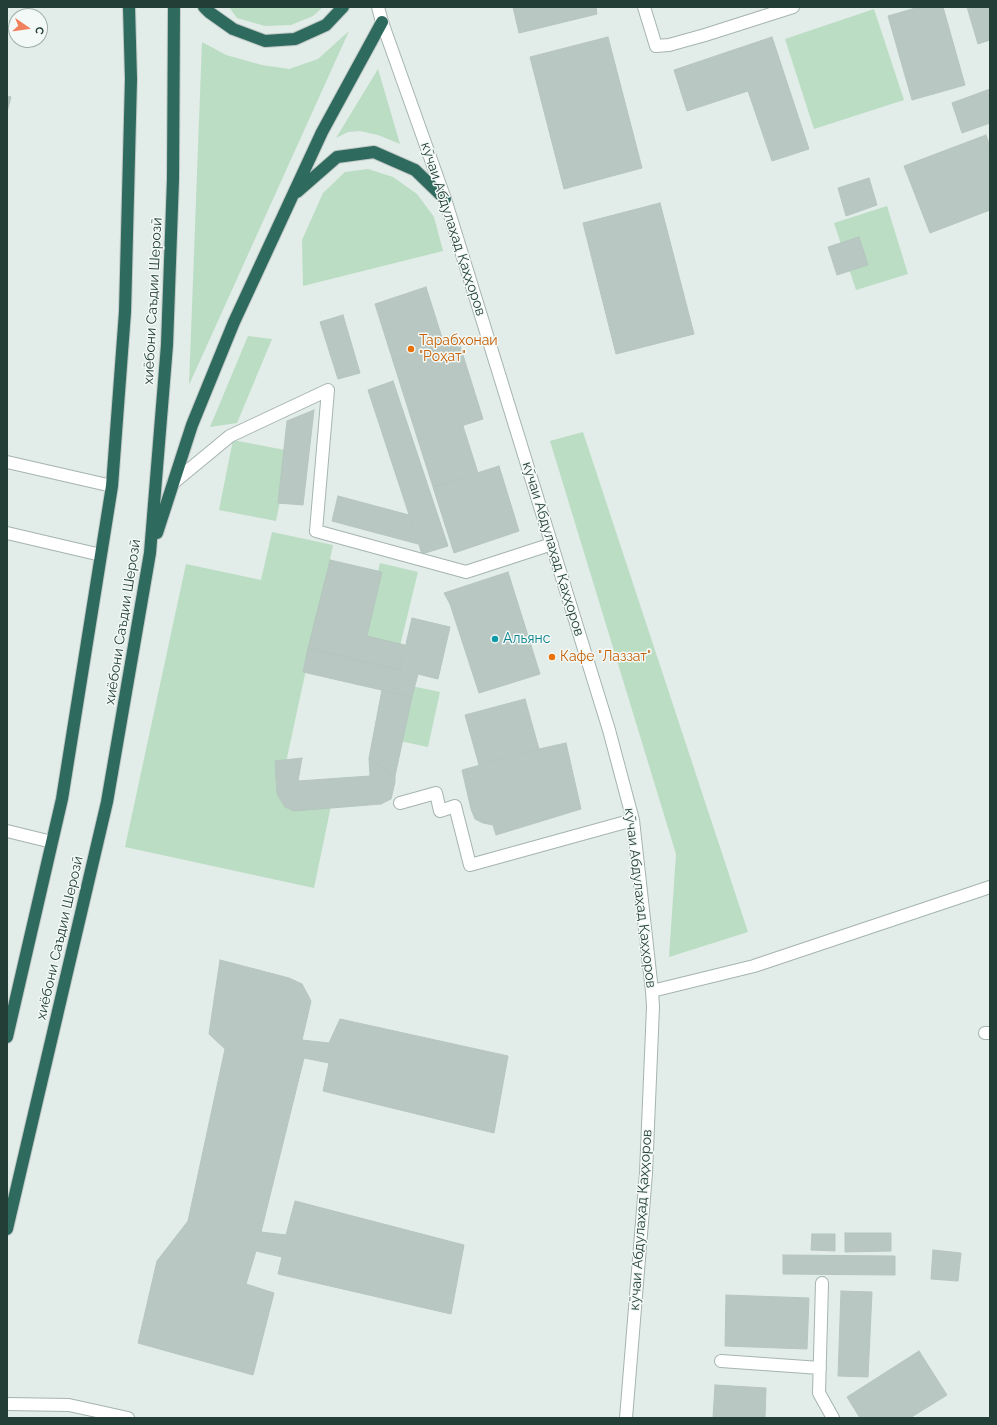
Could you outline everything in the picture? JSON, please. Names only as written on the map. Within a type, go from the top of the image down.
[{"type":"highway","name":"хиёбони Саъдии Шерозӣ","points":[[7,1037],[62,799],[112,486],[125,312],[131,79],[129,7]]},
{"type":"highway","name":"хиёбони Саъдии Шерозӣ","points":[[7,1229],[108,802],[150,553],[167,345],[173,179],[174,7]]},
{"type":"highway","points":[[204,7],[233,29],[264,41],[295,39],[326,24],[343,7]]},
{"type":"highway","points":[[150,553],[192,425],[234,322],[322,132],[382,22]]},
{"type":"highway","points":[[293,196],[337,157],[374,152],[415,170],[445,199]]},
{"type":"street","name":"кӯчаи Абдулаҳад Қаҳҳоров","points":[[378,7],[445,199],[609,730],[633,820],[653,1007],[646,1173],[626,1418]]},
{"type":"street","points":[[644,7],[656,46],[669,45],[705,35],[793,7]]},
{"type":"street","points":[[173,483],[230,436],[328,390],[316,530],[466,572],[552,544]]},
{"type":"street","points":[[7,462],[112,486]]},
{"type":"street","points":[[7,533],[101,555]]},
{"type":"street","points":[[400,802],[436,793],[440,811],[455,806],[470,865],[633,820]]},
{"type":"street","points":[[7,831],[52,842]]},
{"type":"street","points":[[652,991],[754,966],[990,887]]},
{"type":"street","points":[[822,1283],[819,1393],[833,1418]]},
{"type":"street","points":[[721,1361],[820,1368]]},
{"type":"street","points":[[7,1404],[69,1405],[128,1418]]},
{"type":"green space","points":[[229,7],[323,7],[313,16],[291,25],[265,26],[237,18]]},
{"type":"green space","points":[[874,9],[904,100],[814,129],[785,39]]},
{"type":"green space","points":[[349,31],[189,385],[202,42],[226,55],[262,65],[289,69],[318,59]]},
{"type":"green space","points":[[378,69],[400,144],[378,135],[360,131],[348,132],[336,138]]},
{"type":"green space","points":[[368,169],[393,177],[417,194],[434,217],[443,251],[303,286],[302,240],[323,193],[345,172]]},
{"type":"green space","points":[[887,206],[908,274],[856,290],[834,223]]},
{"type":"green space","points":[[248,336],[272,339],[237,423],[210,427]]},
{"type":"green space","points":[[583,432],[748,932],[669,957],[676,854],[550,441]]},
{"type":"green space","points":[[233,440],[290,451],[276,521],[219,510]]},
{"type":"green space","points":[[272,532],[333,545],[280,790],[332,801],[314,888],[125,847],[186,564],[261,580]]},
{"type":"green space","points":[[380,563],[418,572],[398,654],[361,645]]},
{"type":"green space","points":[[407,685],[440,692],[428,747],[395,740]]},
{"type":"building","points":[[513,7],[596,7],[597,14],[519,33]]},
{"type":"building","points":[[919,7],[943,7],[965,85],[912,100],[888,16]]},
{"type":"building","points":[[967,7],[990,7],[990,40],[978,44]]},
{"type":"building","points":[[608,37],[642,168],[564,189],[530,57]]},
{"type":"building","points":[[772,37],[809,149],[772,161],[748,91],[687,111],[674,70]]},
{"type":"building","points":[[990,89],[990,123],[962,133],[952,103]]},
{"type":"building","points":[[7,96],[11,97],[7,112]]},
{"type":"building","points":[[986,135],[990,146],[990,210],[930,233],[904,166]]},
{"type":"building","points":[[869,178],[877,205],[846,216],[838,188]]},
{"type":"building","points":[[660,203],[694,334],[616,354],[583,223]]},
{"type":"building","points":[[859,237],[868,265],[837,275],[828,247]]},
{"type":"building","points":[[426,287],[444,344],[393,361],[375,304]]},
{"type":"building","points":[[343,315],[360,373],[338,379],[320,322]]},
{"type":"building","points":[[458,339],[483,419],[418,440],[393,361]]},
{"type":"building","points":[[393,381],[448,546],[422,554],[368,390]]},
{"type":"building","points":[[314,410],[303,505],[278,503],[287,421]]},
{"type":"building","points":[[463,426],[478,473],[433,487],[418,440]]},
{"type":"building","points":[[499,466],[519,531],[454,553],[433,487]]},
{"type":"building","points":[[338,496],[409,515],[418,544],[332,521]]},
{"type":"building","points":[[330,560],[382,572],[367,636],[405,645],[400,670],[308,648]]},
{"type":"building","name":"Альянс","points":[[508,572],[540,674],[479,693],[450,604],[444,593]]},
{"type":"building","points":[[412,618],[450,627],[438,679],[418,674],[412,697],[303,672],[308,648],[400,670]]},
{"type":"building","points":[[382,690],[412,697],[395,776],[369,758]]},
{"type":"building","points":[[525,699],[539,749],[479,765],[465,715]]},
{"type":"building","points":[[566,743],[581,809],[496,835],[493,825],[483,823],[475,819],[471,809],[462,770]]},
{"type":"building","points":[[302,758],[298,781],[370,776],[369,758],[395,776],[391,799],[381,804],[294,811],[285,807],[277,794],[275,761]]},
{"type":"building","points":[[220,960],[289,978],[302,984],[311,1001],[302,1040],[329,1043],[340,1019],[508,1056],[494,1133],[323,1091],[329,1063],[304,1058],[261,1232],[286,1235],[295,1201],[464,1245],[451,1314],[278,1274],[282,1257],[256,1251],[246,1284],[274,1293],[253,1375],[138,1343],[157,1261],[188,1221],[225,1049],[209,1034]]},
{"type":"building","points":[[845,1233],[891,1233],[891,1251],[845,1252]]},
{"type":"building","points":[[812,1234],[835,1234],[835,1251],[811,1250]]},
{"type":"building","points":[[933,1250],[961,1253],[958,1281],[931,1279]]},
{"type":"building","points":[[783,1255],[895,1256],[895,1275],[783,1274]]},
{"type":"building","points":[[841,1291],[872,1292],[868,1377],[838,1376]]},
{"type":"building","points":[[726,1295],[809,1298],[807,1349],[725,1346]]},
{"type":"building","points":[[919,1351],[947,1395],[910,1418],[860,1418],[847,1397]]},
{"type":"building","points":[[715,1385],[766,1388],[765,1418],[713,1418]]},
{"type":"place","name":"Тарабхонаи \"Роҳат\"","points":[[411,349]]},
{"type":"place","name":"Альянс","points":[[495,639]]},
{"type":"place","name":"Кафе \"Лаззат\"","points":[[552,657]]}]
